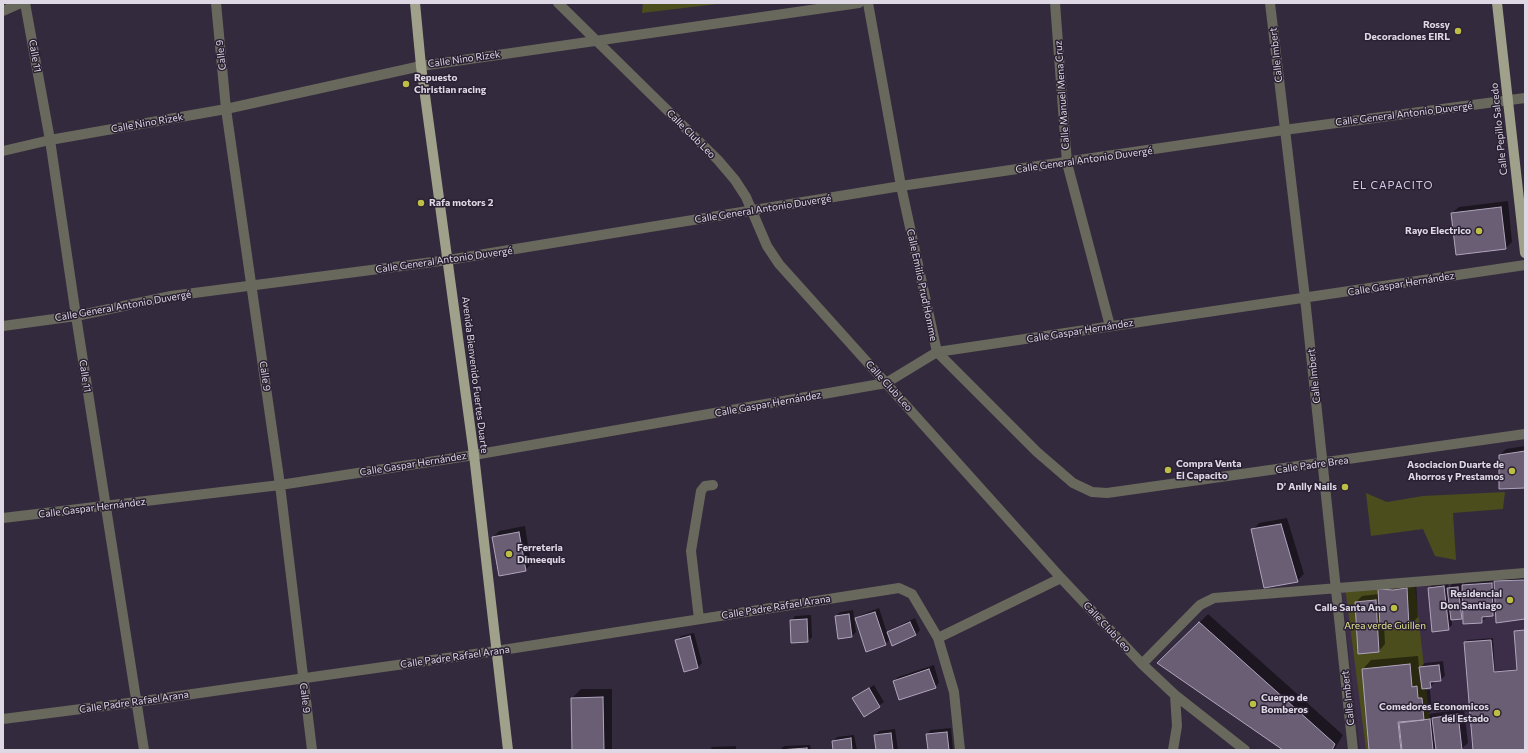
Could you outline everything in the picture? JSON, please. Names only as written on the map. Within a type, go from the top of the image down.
[{"type":"main road","name":"Avenida Bienvenido Fuertes Duarte","points":[[415,3],[421,66],[474,455],[508,750]]},
{"type":"main road","name":"Calle Pepillo Salcedo","points":[[1497,3],[1525,253]]},
{"type":"street","points":[[3,11],[21,3]]},
{"type":"street","name":"Calle 11","points":[[25,3],[50,140],[144,750]]},
{"type":"street","name":"Calle 9","points":[[216,3],[226,109],[280,485],[312,750]]},
{"type":"street","name":"Calle Club Leo","points":[[558,3],[718,160],[735,180],[751,210],[767,246],[779,264],[1061,578],[1142,664],[1175,695],[1245,750]]},
{"type":"street","name":"Calle Nino Rizek","points":[[3,151],[50,140],[226,109],[421,66],[859,3]]},
{"type":"street","name":"Calle Emilio Prud'Homme","points":[[868,3],[901,186],[937,352],[1065,478],[1080,487],[1099,493]]},
{"type":"street","name":"Calle Manuel Mena Cruz","points":[[1055,3],[1067,163],[1110,326]]},
{"type":"street","name":"Calle Imbert","points":[[1270,3],[1305,298],[1353,750]]},
{"type":"street","name":"Calle General Antonio Duvergé","points":[[3,326],[76,316],[171,296],[448,260],[901,186],[1067,163],[1284,130],[1525,98]]},
{"type":"street","name":"Calle Gaspar Hernández","points":[[3,518],[280,485],[474,455],[886,383],[937,352],[1525,265]]},
{"type":"street","name":"Calle Padre Brea","points":[[1099,493],[1323,464],[1525,434]]},
{"type":"street","points":[[699,619],[691,551],[701,491],[705,486],[713,485]]},
{"type":"street","points":[[1142,664],[1194,611],[1208,600],[1214,598],[1525,573]]},
{"type":"street","points":[[960,750],[954,692],[938,638],[1061,578]]},
{"type":"street","name":"Calle Padre Rafael Arana","points":[[3,719],[136,702],[496,651],[899,588],[912,594],[938,638]]},
{"type":"street","points":[[1173,750],[1178,726],[1175,695]]},
{"type":"street","points":[[1170,750],[1179,750]]},
{"type":"shaded area","points":[[1525,579],[1525,750],[1360,750],[1342,591]]},
{"type":"green space","points":[[643,3],[725,3],[642,13]]},
{"type":"green space","points":[[1505,492],[1503,509],[1453,513],[1456,560],[1435,556],[1423,529],[1371,536],[1366,493],[1387,502],[1423,496]]},
{"type":"green space","name":"Area verde Guillen","points":[[1415,585],[1433,750],[1366,750],[1345,587]]},
{"type":"building","name":"Rayo Electrico","points":[[1501,207],[1506,249],[1456,255],[1451,213]]},
{"type":"building","name":"Asociacion Duarte de Ahorros y Prestamos","points":[[1525,451],[1525,488],[1499,489],[1499,455]]},
{"type":"building","points":[[1281,524],[1298,582],[1264,588],[1251,529]]},
{"type":"building","name":"Ferreteria Dimeequis","points":[[519,532],[526,571],[499,576],[492,537]]},
{"type":"building","name":"Residencial Don Santiago","points":[[1525,580],[1525,619],[1496,623],[1494,581]]},
{"type":"building","points":[[1492,583],[1493,616],[1482,617],[1482,623],[1463,624],[1462,585]]},
{"type":"building","points":[[1444,586],[1449,630],[1432,632],[1428,588]]},
{"type":"building","points":[[1458,587],[1462,619],[1451,620],[1447,588]]},
{"type":"building","name":"Calle Santa Ana","points":[[1407,588],[1409,627],[1380,626],[1378,589],[1393,590]]},
{"type":"building","points":[[1376,600],[1379,652],[1358,654],[1355,602]]},
{"type":"building","points":[[875,612],[886,645],[866,652],[855,618]]},
{"type":"building","points":[[849,614],[852,637],[838,639],[835,616]]},
{"type":"building","points":[[807,619],[808,642],[791,643],[790,620]]},
{"type":"building","points":[[910,622],[916,635],[892,646],[887,632]]},
{"type":"building","name":"Cuerpo de Bomberos","points":[[1199,622],[1335,744],[1332,750],[1283,750],[1157,663]]},
{"type":"building","name":"Comedores Economicos del Estado","points":[[1525,630],[1525,750],[1473,750],[1464,642],[1491,640],[1494,672],[1517,670],[1514,631]]},
{"type":"building","points":[[690,636],[698,668],[684,672],[675,640]]},
{"type":"building","points":[[1410,664],[1412,687],[1417,686],[1418,698],[1422,698],[1424,720],[1398,722],[1401,750],[1369,750],[1362,669]]},
{"type":"building","points":[[1439,665],[1441,681],[1430,682],[1431,688],[1422,689],[1419,667]]},
{"type":"building","points":[[929,669],[936,688],[899,700],[893,681]]},
{"type":"building","points":[[869,688],[880,707],[864,717],[852,698]]},
{"type":"building","points":[[603,697],[604,750],[572,750],[571,698]]},
{"type":"building","points":[[1458,714],[1462,750],[1436,750],[1432,718]]},
{"type":"building","points":[[1430,719],[1433,750],[1402,750],[1399,723]]},
{"type":"building","points":[[947,732],[949,750],[928,750],[926,734]]},
{"type":"building","points":[[891,733],[893,750],[876,750],[874,735]]},
{"type":"building","points":[[851,738],[852,750],[833,750],[832,741]]},
{"type":"building","points":[[807,748],[807,750],[779,750]]},
{"type":"place","name":"Rossy Decoraciones EIRL","points":[[1458,31]]},
{"type":"place","name":"Repuesto Christian racing","points":[[406,84]]},
{"type":"place","name":"Rafa motors 2","points":[[421,203]]},
{"type":"place","name":"Rayo Electrico","points":[[1479,231]]},
{"type":"place","name":"Compra Venta El Capacito","points":[[1168,470]]},
{"type":"place","name":"Asociacion Duarte de Ahorros y Prestamos","points":[[1512,471]]},
{"type":"place","name":"D’ Anlly Nails","points":[[1345,487]]},
{"type":"place","name":"Ferreteria Dimeequis","points":[[509,554]]},
{"type":"place","name":"Residencial Don Santiago","points":[[1510,600]]},
{"type":"place","name":"Calle Santa Ana","points":[[1394,608]]},
{"type":"place","name":"Cuerpo de Bomberos","points":[[1253,704]]},
{"type":"place","name":"Comedores Economicos del Estado","points":[[1497,713]]},
{"type":"district","name":"EL CAPACITO","points":[[1393,185]]}]
